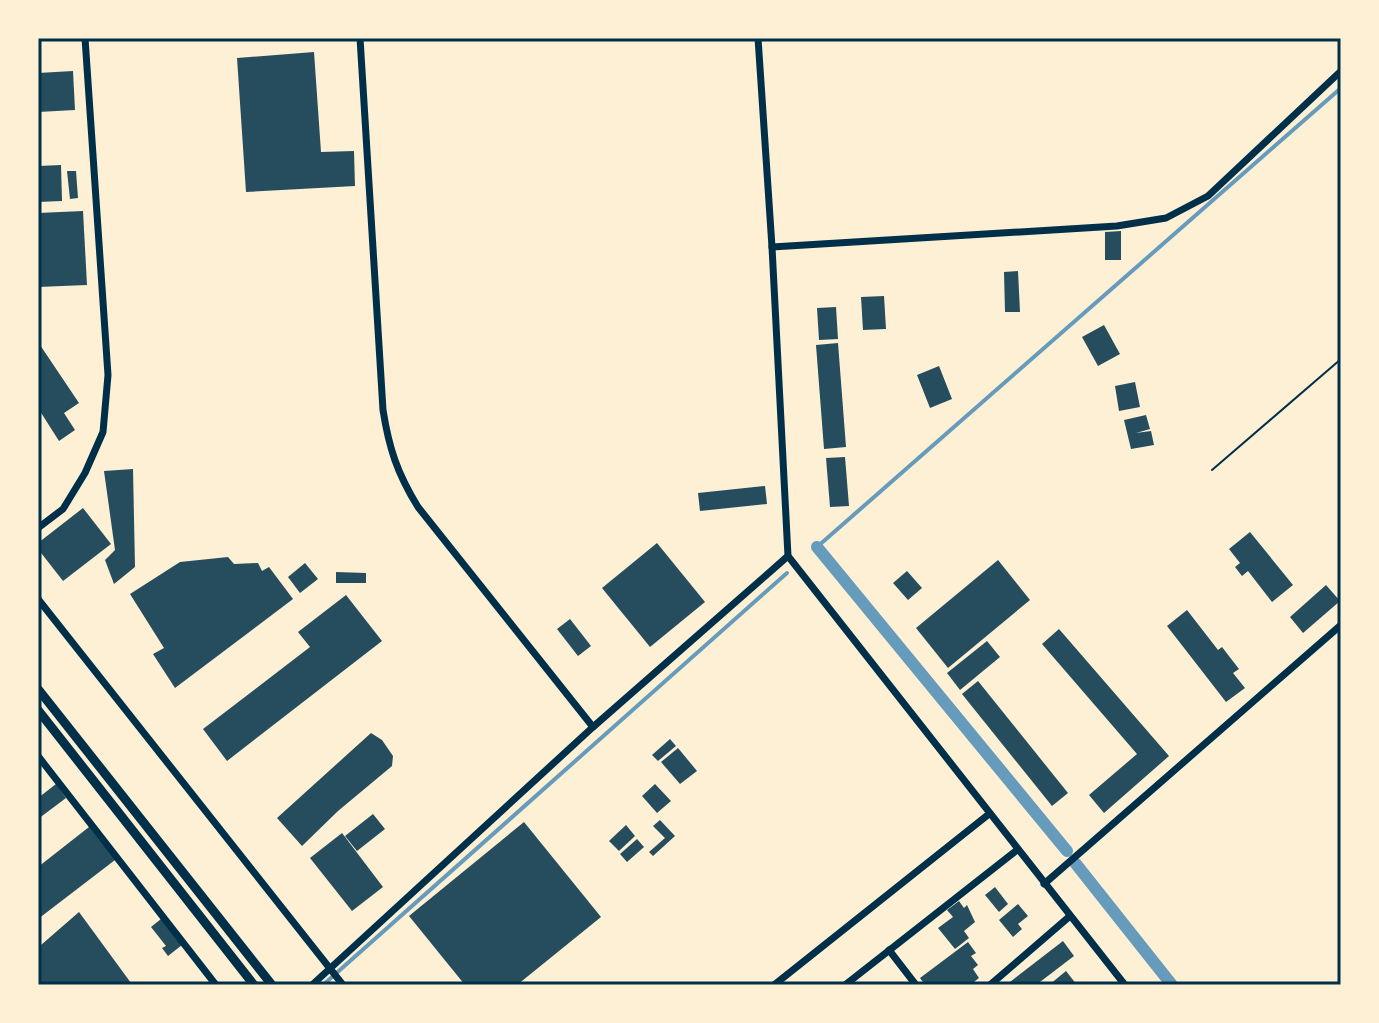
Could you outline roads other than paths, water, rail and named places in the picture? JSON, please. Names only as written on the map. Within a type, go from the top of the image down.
[{"type":"main road","points":[[38,689],[272,985]]},
{"type":"main road","points":[[38,710],[254,985]]},
{"type":"street","points":[[38,528],[63,509],[85,473],[103,432],[108,375],[85,38]]},
{"type":"street","points":[[360,38],[383,410],[390,449],[401,481],[418,507],[593,727]]},
{"type":"street","points":[[758,38],[788,556],[1119,983]]},
{"type":"street","points":[[772,247],[1117,226],[1166,218],[1208,196],[1341,71]]},
{"type":"street","points":[[312,985],[593,727],[788,556]]},
{"type":"street","points":[[38,599],[343,985]]},
{"type":"street","points":[[1044,884],[1341,625]]},
{"type":"street","points":[[38,756],[216,985]]},
{"type":"street","points":[[774,985],[989,814]]},
{"type":"street","points":[[845,985],[1017,850]]},
{"type":"street","points":[[990,985],[1070,916]]},
{"type":"street","points":[[889,950],[916,985]]},
{"type":"waterway","points":[[817,547],[1341,88]]},
{"type":"waterway","points":[[817,547],[1067,851]]},
{"type":"waterway","points":[[323,985],[787,573]]},
{"type":"waterway","points":[[1076,864],[1172,985]]}]
